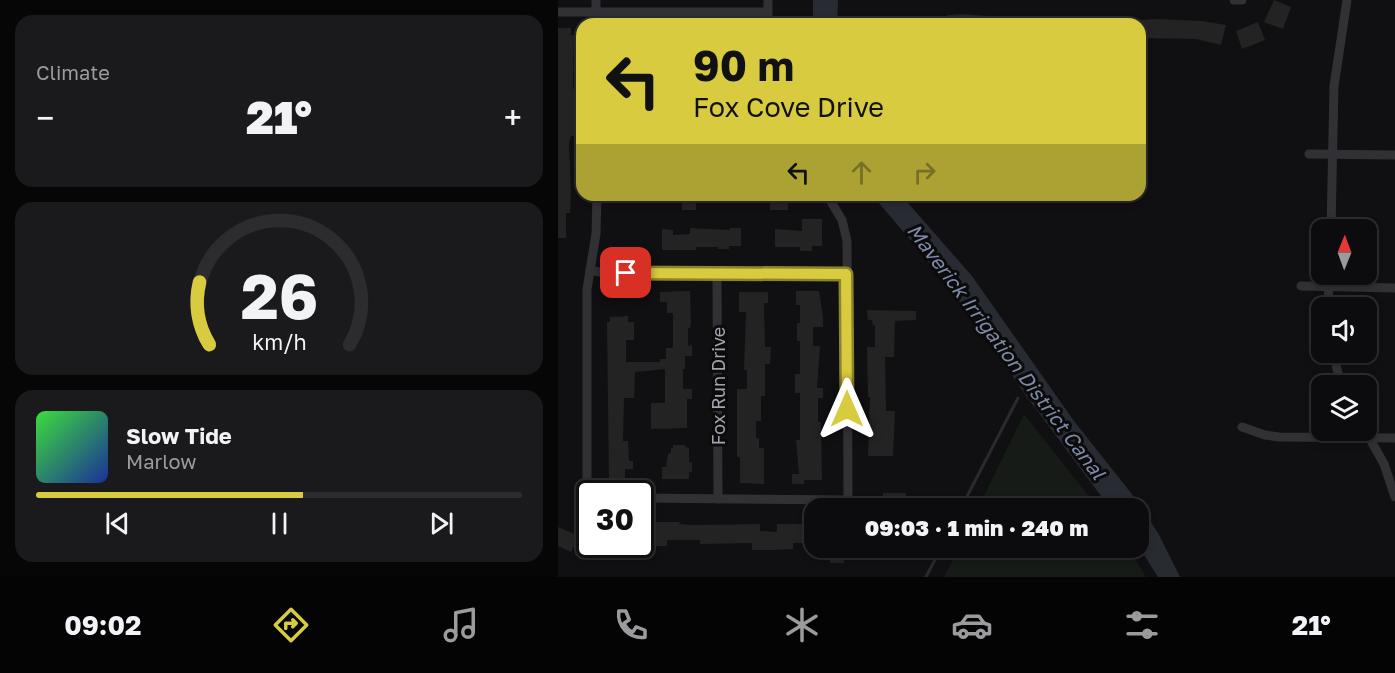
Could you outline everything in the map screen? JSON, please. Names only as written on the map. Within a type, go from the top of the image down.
[{"type":"street","points":[[596,0],[596,18]]},
{"type":"street","points":[[768,0],[768,18]]},
{"type":"street","points":[[1234,0],[1242,0]]},
{"type":"street","points":[[1331,219],[1334,86],[1347,0]]},
{"type":"street","points":[[558,12],[767,12]]},
{"type":"street","points":[[1309,153],[1395,155]]},
{"type":"street","points":[[587,480],[587,290],[596,234],[597,201]]},
{"type":"street","points":[[654,498],[848,500],[847,241],[842,220],[831,201]]},
{"type":"street","points":[[590,270],[604,273],[846,274]]},
{"type":"street","name":"Fox Run Drive","points":[[717,274],[718,499]]},
{"type":"street","points":[[1301,286],[1395,288]]},
{"type":"street","points":[[1328,287],[1328,297]]},
{"type":"street","points":[[1242,427],[1253,432],[1279,437],[1311,436]]},
{"type":"street","points":[[1377,435],[1395,438]]},
{"type":"street","points":[[1372,441],[1384,465],[1395,497]]},
{"type":"shaded area","points":[[1024,414],[1090,498],[983,498]]},
{"type":"shaded area","points":[[954,558],[1134,558],[1146,577],[944,577]]},
{"type":"water","points":[[813,0],[838,0],[837,18],[813,18]]},
{"type":"water","name":"Maverick Irrigation District Canal","points":[[877,201],[906,201],[972,276],[1074,421],[1135,498],[1103,498],[1024,393],[982,331],[919,250]]},
{"type":"water","points":[[1149,519],[1180,577],[1158,577],[1146,558],[1149,558]]},
{"type":"building","points":[[1274,0],[1291,7],[1283,29],[1264,22]]},
{"type":"building","points":[[963,14],[1001,18],[947,18],[947,15]]},
{"type":"building","points":[[1046,16],[1066,16],[1066,18],[1046,18]]},
{"type":"building","points":[[1146,20],[1202,21],[1226,25],[1221,45],[1196,39],[1146,38]]},
{"type":"building","points":[[1258,22],[1265,40],[1242,49],[1236,31]]},
{"type":"building","points":[[558,28],[571,28],[571,35],[574,35],[575,136],[571,136],[569,144],[571,191],[570,213],[566,213],[566,238],[558,238]]},
{"type":"building","points":[[770,201],[788,201],[788,210],[770,210]]},
{"type":"building","points":[[682,202],[696,202],[696,210],[682,210]]},
{"type":"building","points":[[802,219],[822,219],[822,246],[812,246],[812,251],[800,251],[800,247],[775,247],[775,229],[802,231]]},
{"type":"building","points":[[690,228],[730,230],[730,228],[741,228],[741,246],[729,246],[729,249],[696,247],[696,250],[662,250],[662,229],[673,230],[673,235],[690,234]]},
{"type":"building","points":[[690,291],[691,323],[688,328],[688,346],[692,345],[692,356],[685,356],[685,369],[683,369],[683,389],[692,389],[692,399],[687,399],[687,428],[651,429],[651,403],[665,403],[665,369],[635,372],[634,398],[624,398],[623,441],[628,441],[629,461],[633,461],[633,469],[625,469],[625,480],[609,480],[607,322],[610,322],[610,317],[628,316],[628,322],[634,322],[634,340],[626,340],[626,362],[660,362],[660,359],[666,359],[666,348],[673,348],[673,313],[667,313],[667,302],[660,302],[660,292]]},
{"type":"building","points":[[796,291],[819,291],[823,317],[823,327],[813,327],[813,346],[820,346],[817,388],[823,388],[823,398],[818,398],[818,422],[821,422],[822,480],[804,480],[804,484],[792,484],[792,474],[799,474],[796,440],[800,440],[800,393],[795,393],[795,374],[800,374],[800,341],[797,341],[797,323],[800,323],[800,305],[796,305]]},
{"type":"building","points":[[739,292],[768,292],[768,303],[764,303],[765,347],[771,347],[770,364],[765,364],[765,396],[761,396],[761,421],[756,421],[756,438],[759,438],[759,448],[764,448],[764,484],[740,483],[740,457],[737,457],[737,389],[747,389],[747,370],[744,370],[746,312],[739,312]]},
{"type":"building","points":[[867,310],[916,311],[916,320],[895,321],[894,357],[885,357],[886,411],[895,411],[893,456],[868,456],[870,397],[868,397],[867,347],[875,347],[875,325],[873,326],[872,320],[868,320]]},
{"type":"building","points":[[673,445],[685,445],[689,448],[689,463],[692,462],[692,472],[689,472],[689,479],[662,479],[662,467],[666,467],[668,454],[671,453]]},
{"type":"building","points":[[883,493],[906,493],[906,498],[883,498]]},
{"type":"building","points":[[654,522],[680,522],[679,524],[692,525],[760,524],[760,531],[777,532],[777,524],[804,524],[804,543],[793,543],[793,549],[752,550],[752,543],[700,544],[700,540],[667,540],[667,546],[656,546],[656,537],[654,537]]},
{"type":"building","points":[[558,527],[576,535],[576,542],[571,552],[558,546]]},
{"type":"building","points":[[830,558],[844,558],[844,563],[830,563]]},
{"type":"waterway","name":"Maverick Irrigation District Canal","points":[[966,498],[1018,398]]},
{"type":"waterway","points":[[926,577],[936,558]]},
{"type":"route","points":[[626,273],[846,274],[847,409]]}]
